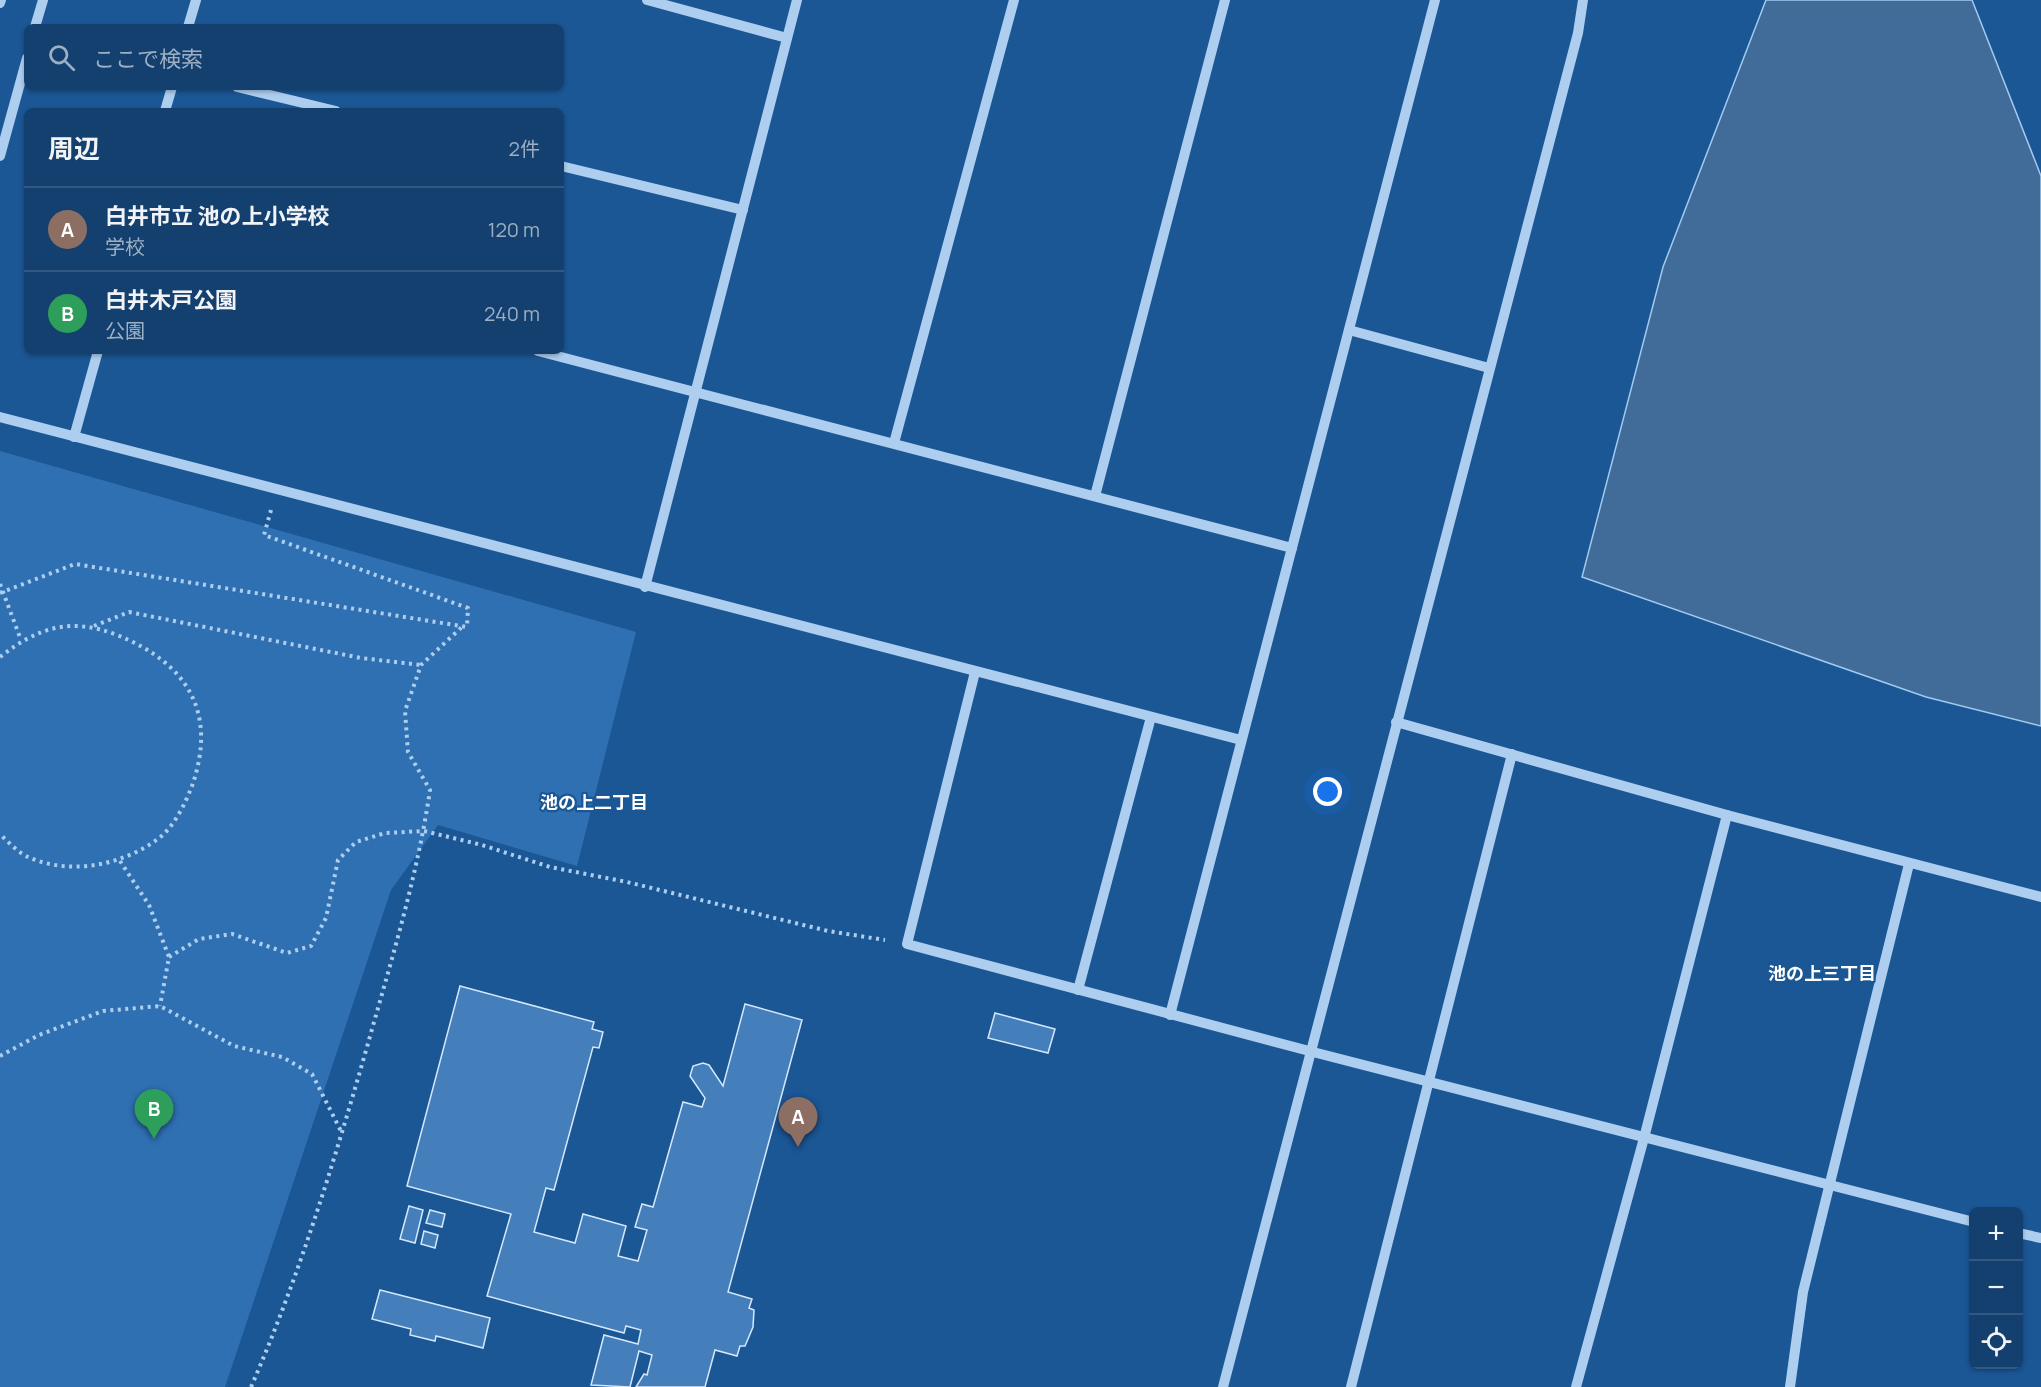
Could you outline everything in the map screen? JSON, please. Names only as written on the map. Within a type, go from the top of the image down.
[{"type":"street","points":[[37,24],[43,0]]},
{"type":"street","points":[[190,24],[196,0]]},
{"type":"street","points":[[647,0],[787,38]]},
{"type":"street","points":[[645,587],[797,0]]},
{"type":"street","points":[[894,443],[1014,0]]},
{"type":"street","points":[[1095,496],[1226,0]]},
{"type":"street","points":[[1223,1387],[1313,1052],[1396,722],[1578,33],[1583,0]]},
{"type":"street","points":[[1170,1015],[1349,330],[1432,1]]},
{"type":"street","points":[[0,156],[24,69]]},
{"type":"street","points":[[166,108],[171,90]]},
{"type":"street","points":[[249,90],[324,108]]},
{"type":"street","points":[[564,167],[743,210]]},
{"type":"street","points":[[1349,330],[1489,368]]},
{"type":"street","points":[[74,437],[97,354]]},
{"type":"street","points":[[550,354],[1292,548]]},
{"type":"street","points":[[0,417],[645,587],[1241,740]]},
{"type":"street","points":[[975,672],[907,944],[1170,1015],[1830,1187],[1969,1221]]},
{"type":"street","points":[[1078,990],[1151,717]]},
{"type":"street","points":[[1396,722],[1727,815],[2041,897]]},
{"type":"street","points":[[1351,1387],[1512,754]]},
{"type":"street","points":[[1576,1387],[1644,1138],[1727,815]]},
{"type":"street","points":[[1790,1387],[1803,1292],[1909,864]]},
{"type":"street","points":[[2023,1234],[2041,1238]]},
{"type":"path","points":[[251,1387],[279,1323],[342,1134],[409,902],[430,790],[408,752],[405,711],[421,665],[465,626],[468,608],[264,535],[277,490]]},
{"type":"path","points":[[0,593],[75,564],[465,626]]},
{"type":"path","points":[[0,584],[21,640]]},
{"type":"path","points":[[94,626],[129,612],[351,656],[421,665]]},
{"type":"path","points":[[0,657],[21,640],[56,626],[94,626],[128,639],[166,660],[189,688],[199,717],[200,761],[184,806],[160,838],[120,861],[87,866],[55,864],[27,857],[0,834]]},
{"type":"path","points":[[169,957],[199,939],[232,934],[286,953],[311,946],[326,918],[338,860],[356,842],[385,833],[424,831],[482,845],[550,867],[627,882],[828,931],[907,944]]},
{"type":"path","points":[[120,861],[149,905],[169,957],[160,1006]]},
{"type":"path","points":[[0,1056],[39,1035],[103,1011],[160,1006],[234,1046],[282,1057],[312,1074],[342,1134]]},
{"type":"shaded area","points":[[1766,0],[1972,0],[2041,176],[2041,726],[1926,697],[1582,577],[1663,267]]},
{"type":"shaded area","points":[[0,451],[636,632],[577,866],[438,825],[391,890],[225,1387],[0,1387]]},
{"type":"building","points":[[460,986],[594,1022],[592,1029],[603,1032],[599,1048],[593,1047],[554,1190],[546,1188],[534,1232],[575,1243],[583,1214],[626,1226],[618,1256],[638,1261],[647,1230],[635,1227],[642,1204],[653,1207],[683,1102],[702,1107],[705,1098],[690,1076],[693,1066],[703,1063],[709,1065],[723,1086],[745,1004],[802,1020],[728,1292],[752,1299],[749,1308],[754,1310],[753,1327],[745,1346],[740,1346],[737,1356],[715,1350],[705,1387],[636,1387],[644,1374],[647,1375],[652,1355],[639,1351],[630,1387],[591,1385],[604,1335],[638,1344],[641,1330],[626,1326],[624,1333],[487,1296],[511,1214],[407,1186]]},
{"type":"building","points":[[995,1013],[1055,1029],[1048,1053],[988,1038]]},
{"type":"building","points":[[409,1206],[423,1210],[415,1243],[400,1239]]},
{"type":"building","points":[[430,1210],[445,1214],[442,1227],[426,1223]]},
{"type":"building","points":[[424,1231],[438,1235],[435,1248],[421,1244]]},
{"type":"building","points":[[380,1290],[490,1318],[483,1348],[436,1336],[435,1341],[410,1335],[411,1329],[372,1319]]},
{"type":"place","name":"白井木戸公園","points":[[154,1139]]},
{"type":"place","name":"白井市立 池の上小学校","points":[[798,1147]]},
{"type":"district","name":"池の上二丁目","points":[[594,802]]},
{"type":"district","name":"池の上三丁目","points":[[1822,973]]}]
